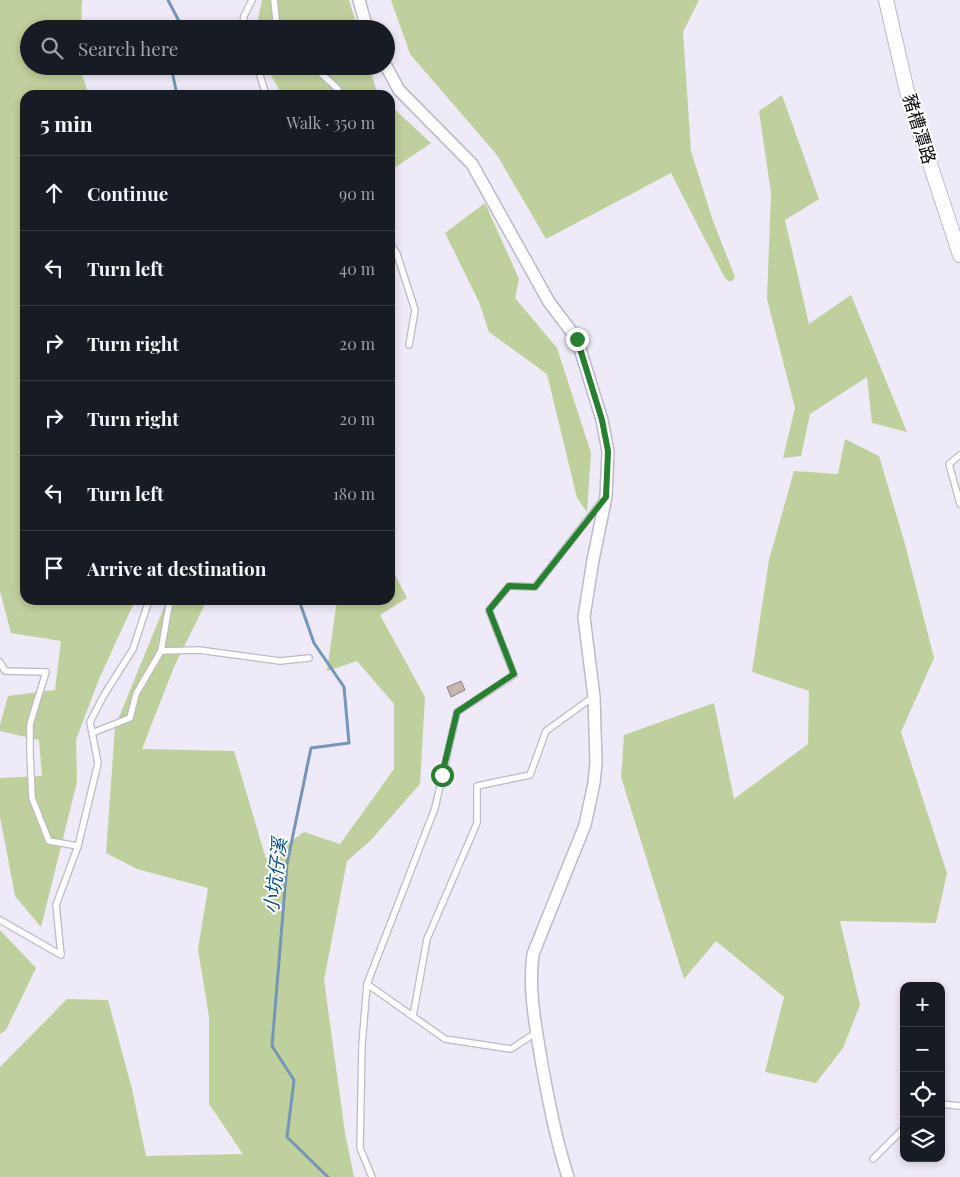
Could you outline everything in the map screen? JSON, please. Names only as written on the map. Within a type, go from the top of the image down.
[{"type":"street","points":[[360,0],[365,20]]},
{"type":"street","name":"豬槽潭路","points":[[886,0],[909,100],[960,255]]},
{"type":"street","points":[[391,75],[399,90],[472,164],[550,302],[577,339],[602,420],[608,451],[606,497],[584,617],[594,697],[596,763],[594,783],[585,825],[533,954],[530,976],[537,1032],[559,1151],[568,1177]]},
{"type":"lane","points":[[243,20],[252,0]]},
{"type":"lane","points":[[274,0],[276,20]]},
{"type":"lane","points":[[260,75],[264,90]]},
{"type":"lane","points":[[323,75],[338,90]]},
{"type":"lane","points":[[395,251],[415,310],[409,345]]},
{"type":"lane","points":[[960,455],[949,464],[960,504]]},
{"type":"lane","points":[[372,1177],[360,1148],[362,1044],[367,984],[435,808],[457,712],[514,674],[489,610],[509,586],[535,587],[606,497]]},
{"type":"lane","points":[[0,920],[61,955],[56,905],[78,846],[98,763],[90,722],[133,649],[147,605]]},
{"type":"lane","points":[[92,733],[130,718],[136,694],[161,651],[169,605]]},
{"type":"lane","points":[[161,651],[199,650],[280,661],[309,658]]},
{"type":"lane","points":[[0,662],[6,671],[46,672],[30,724],[32,798],[49,841],[78,846]]},
{"type":"lane","points":[[413,1016],[427,939],[477,823],[477,786],[530,775],[546,731],[594,697]]},
{"type":"lane","points":[[367,984],[445,1039],[511,1049],[537,1032]]},
{"type":"lane","points":[[945,1104],[960,1106]]},
{"type":"lane","points":[[873,1159],[900,1132]]},
{"type":"green space","points":[[0,0],[82,0],[81,20],[20,20],[20,75],[82,75],[87,90],[20,90],[20,605],[133,605],[99,679],[76,740],[77,782],[41,927],[15,896],[0,817],[0,778],[42,776],[39,740],[0,731],[0,725],[8,696],[55,690],[61,641],[11,633],[0,591]]},
{"type":"green space","points":[[262,0],[349,0],[355,20],[258,20]]},
{"type":"green space","points":[[391,0],[699,0],[683,32],[691,151],[713,221],[735,277],[732,281],[725,278],[671,173],[546,239],[497,155],[410,54]]},
{"type":"green space","points":[[271,75],[372,75],[376,90],[279,90]]},
{"type":"green space","points":[[782,95],[819,199],[785,220],[809,324],[851,295],[907,432],[872,423],[867,377],[810,414],[801,456],[783,458],[795,408],[767,299],[771,193],[759,111]]},
{"type":"green space","points":[[395,110],[431,143],[395,168]]},
{"type":"green space","points":[[485,203],[519,279],[515,298],[557,348],[591,453],[587,512],[577,498],[547,374],[489,332],[479,302],[445,233]]},
{"type":"green space","points":[[845,439],[879,456],[905,544],[934,658],[901,732],[947,873],[936,923],[840,921],[860,1005],[843,1048],[816,1083],[765,1072],[784,997],[716,941],[684,979],[621,777],[624,735],[714,703],[734,799],[808,744],[809,691],[752,672],[769,560],[794,471],[838,474]]},
{"type":"green space","points":[[395,575],[407,598],[380,615],[425,697],[420,784],[370,841],[347,861],[324,980],[345,1133],[354,1177],[0,1177],[0,1067],[67,999],[108,1000],[132,1089],[146,1156],[243,1154],[209,1104],[209,1017],[198,949],[208,888],[137,869],[106,853],[115,727],[165,605],[205,605],[174,667],[142,749],[234,751],[266,859],[304,832],[340,844],[394,769],[394,704],[357,661],[327,671],[336,605],[395,605]]},
{"type":"green space","points":[[0,930],[36,968],[6,1030],[0,1034]]},
{"type":"building","points":[[461,681],[465,690],[451,697],[447,687]]},
{"type":"waterway","name":"小坑仔溪","points":[[168,0],[178,20]]},
{"type":"waterway","name":"小坑仔溪","points":[[173,75],[176,90]]},
{"type":"waterway","name":"小坑仔溪","points":[[301,605],[314,643],[344,687],[349,743],[311,748],[287,864],[272,1046],[294,1080],[287,1137],[328,1177]]},
{"type":"route","points":[[442,775],[457,712],[514,674],[489,610],[509,586],[535,587],[606,497],[608,451],[602,420],[577,339]]}]
